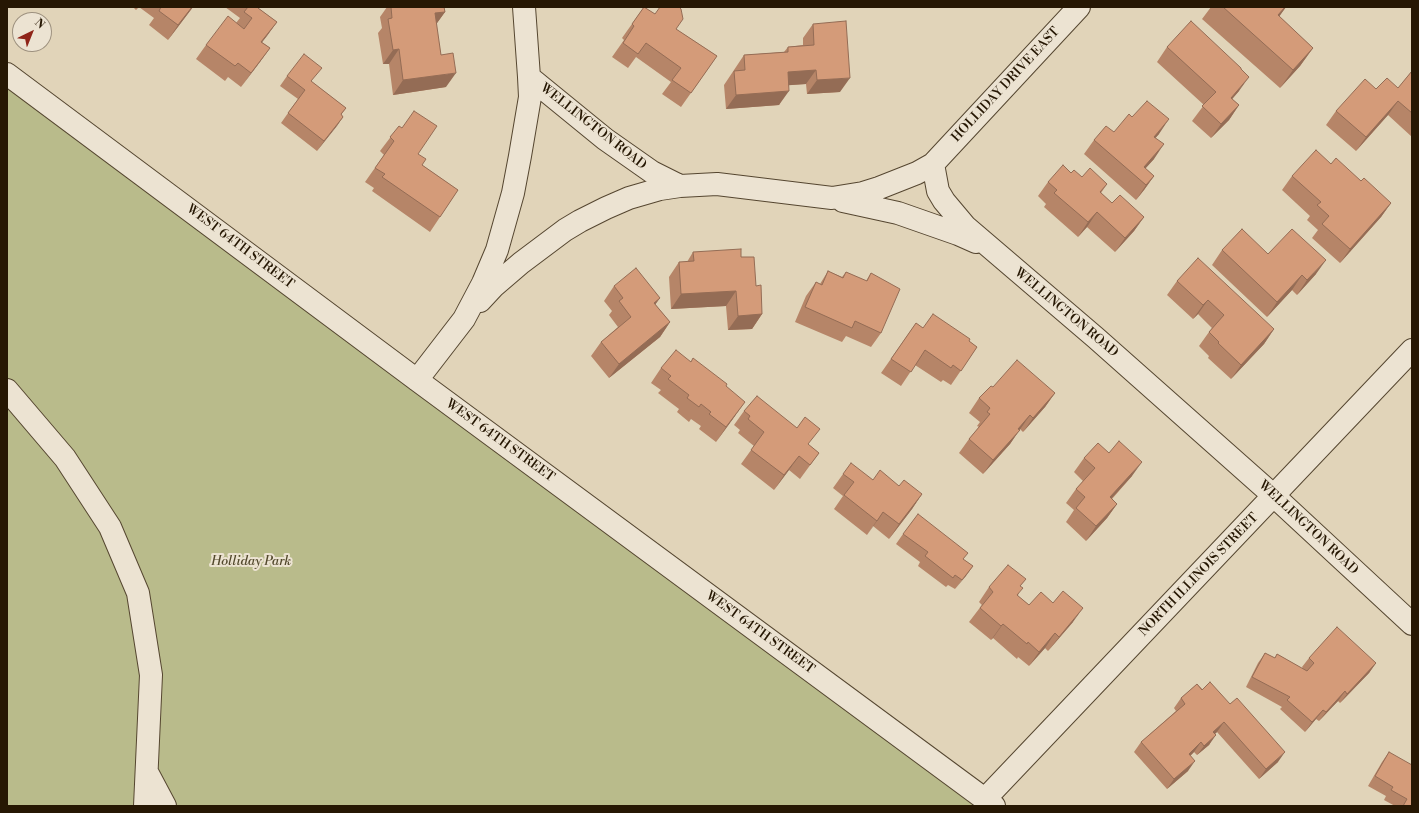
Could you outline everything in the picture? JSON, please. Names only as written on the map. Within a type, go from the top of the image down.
[{"type":"street","name":"WELLINGTON ROAD","points":[[464,319],[483,283],[497,250],[513,193],[530,97],[524,7]]},
{"type":"street","name":"HOLLIDAY DRIVE EAST","points":[[933,164],[1079,7]]},
{"type":"street","name":"WEST 64TH STREET","points":[[7,74],[417,380],[989,802]]},
{"type":"street","name":"WELLINGTON ROAD","points":[[529,77],[628,156],[652,172],[680,186]]},
{"type":"street","name":"WELLINGTON ROAD","points":[[417,380],[464,319],[493,287],[521,263],[565,230],[623,200],[660,189],[680,186],[717,184],[832,198],[863,193],[879,188],[917,173],[933,164],[938,190],[944,201],[965,226],[1096,338],[1274,496],[1412,624]]},
{"type":"street","points":[[832,198],[883,209],[937,226],[976,242],[999,256]]},
{"type":"street","name":"NORTH ILLINOIS STREET","points":[[989,802],[1412,350]]},
{"type":"street","points":[[7,390],[64,458],[110,527],[138,593],[151,675],[148,774],[145,806]]},
{"type":"street","points":[[148,774],[165,806]]},
{"type":"green space","name":"Holliday Park","points":[[7,75],[993,806],[7,806]]},
{"type":"building","points":[[161,7],[192,7],[178,25],[159,11]]},
{"type":"building","points":[[248,7],[258,7],[277,22],[261,42],[270,48],[251,73],[238,63],[235,66],[206,45],[228,16],[244,29],[252,18],[244,12]]},
{"type":"building","points":[[391,7],[444,7],[445,12],[435,13],[441,55],[453,53],[456,73],[403,80],[399,49],[393,50],[388,19],[392,18]]},
{"type":"building","points":[[644,7],[655,14],[660,7],[679,7],[681,9],[683,19],[676,29],[717,56],[691,93],[672,80],[681,68],[646,43],[638,54],[623,43],[634,26],[632,24]]},
{"type":"building","points":[[1223,7],[1285,7],[1278,15],[1313,48],[1293,70]]},
{"type":"building","points":[[846,21],[850,78],[817,80],[816,70],[788,72],[789,91],[736,95],[734,71],[745,70],[744,55],[788,52],[788,47],[814,45],[813,24]]},
{"type":"building","points":[[1191,21],[1249,77],[1231,98],[1239,105],[1221,124],[1202,106],[1216,92],[1167,47]]},
{"type":"building","points":[[304,54],[322,68],[311,81],[346,108],[341,114],[343,117],[324,141],[288,113],[305,90],[287,76]]},
{"type":"building","points":[[1412,71],[1412,113],[1398,101],[1366,137],[1336,111],[1365,79],[1376,89],[1387,78],[1398,88]]},
{"type":"building","points":[[1147,101],[1169,119],[1154,137],[1164,144],[1144,167],[1154,176],[1146,185],[1094,140],[1106,126],[1114,132],[1129,114],[1132,117]]},
{"type":"building","points":[[414,111],[437,126],[418,154],[426,159],[422,165],[458,190],[440,217],[382,177],[385,174],[375,168],[394,141],[390,137],[399,126],[402,128]]},
{"type":"building","points":[[1316,150],[1331,164],[1336,158],[1361,181],[1364,178],[1391,203],[1350,249],[1322,224],[1329,216],[1317,205],[1321,202],[1292,176]]},
{"type":"building","points":[[1063,165],[1071,173],[1074,170],[1082,177],[1090,168],[1107,184],[1100,192],[1112,203],[1120,195],[1144,217],[1125,238],[1097,212],[1088,222],[1054,193],[1057,190],[1048,182]]},
{"type":"building","points":[[1242,229],[1268,254],[1292,229],[1326,260],[1307,280],[1302,275],[1277,302],[1222,250]]},
{"type":"building","points":[[741,249],[741,257],[754,257],[756,286],[761,285],[762,314],[738,316],[736,291],[681,294],[679,262],[694,261],[693,252]]},
{"type":"building","points":[[1198,258],[1274,329],[1241,365],[1209,332],[1224,315],[1208,300],[1203,305],[1177,281]]},
{"type":"building","points":[[636,268],[660,298],[654,303],[670,322],[619,364],[601,342],[631,317],[619,301],[623,298],[614,286]]},
{"type":"building","points":[[828,271],[843,278],[846,272],[867,281],[871,273],[900,289],[881,333],[855,321],[852,328],[805,307],[816,282],[822,285]]},
{"type":"building","points":[[933,314],[970,339],[969,341],[977,347],[961,371],[953,365],[951,368],[925,350],[911,372],[891,359],[916,323],[923,328]]},
{"type":"building","points":[[676,350],[691,362],[693,358],[727,384],[726,386],[745,402],[726,427],[709,414],[711,412],[701,404],[699,407],[687,398],[689,395],[668,379],[671,376],[661,368]]},
{"type":"building","points":[[1017,360],[1055,393],[1033,418],[1030,415],[1018,429],[1020,430],[993,460],[969,439],[990,414],[987,412],[990,408],[979,398],[991,386],[993,387]]},
{"type":"building","points":[[757,396],[797,428],[805,417],[820,429],[808,444],[819,453],[810,465],[799,456],[784,475],[751,450],[764,432],[748,419],[750,416],[744,411]]},
{"type":"building","points":[[1119,441],[1142,462],[1110,497],[1117,504],[1096,526],[1076,508],[1085,497],[1076,489],[1095,468],[1084,458],[1098,443],[1109,453]]},
{"type":"building","points":[[851,463],[873,480],[880,470],[899,486],[904,480],[922,494],[899,524],[883,512],[877,521],[844,495],[854,482],[843,474]]},
{"type":"building","points":[[918,514],[968,553],[963,559],[973,566],[962,580],[955,575],[953,578],[925,556],[928,552],[903,534]]},
{"type":"building","points":[[1008,565],[1026,579],[1020,586],[1023,588],[1017,595],[1029,605],[1041,592],[1053,603],[1063,591],[1083,608],[1059,637],[1055,633],[1039,652],[1003,624],[1001,626],[980,608],[993,592],[989,587]]},
{"type":"building","points":[[1337,627],[1376,663],[1347,694],[1345,691],[1326,712],[1323,710],[1312,722],[1287,700],[1290,697],[1252,677],[1265,653],[1275,658],[1277,654],[1307,671],[1314,663],[1309,658]]},
{"type":"building","points":[[1210,682],[1230,704],[1237,698],[1285,752],[1266,769],[1224,722],[1213,732],[1216,735],[1204,746],[1201,742],[1189,754],[1195,761],[1174,779],[1141,742],[1185,704],[1181,698],[1197,684],[1202,690]]},
{"type":"building","points":[[1389,752],[1412,765],[1412,806],[1403,806],[1407,799],[1391,790],[1393,787],[1375,776]]}]
